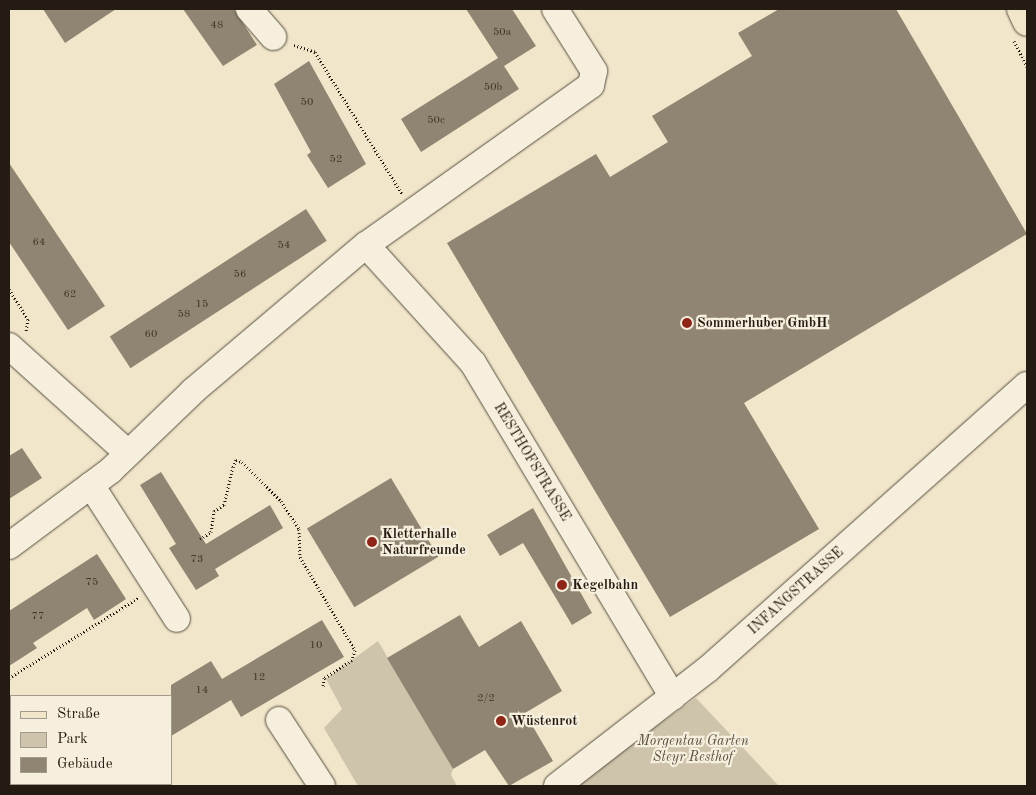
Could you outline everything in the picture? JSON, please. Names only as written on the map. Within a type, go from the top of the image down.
[{"type":"main road","points":[[1021,9],[1027,22]]},
{"type":"street","points":[[249,9],[273,37]]},
{"type":"street","points":[[9,546],[91,485],[128,453],[193,391],[366,245],[594,82],[594,71],[555,9]]},
{"type":"street","name":"RESTHOFSTRASSE","points":[[366,245],[473,363],[673,697]]},
{"type":"street","points":[[13,356],[128,453]]},
{"type":"street","name":"INFANGSTRASSE","points":[[558,786],[673,697],[1027,385]]},
{"type":"street","points":[[91,485],[177,619]]},
{"type":"street","points":[[279,720],[322,786]]},
{"type":"path","points":[[273,37],[315,52],[412,212]]},
{"type":"path","points":[[9,289],[28,319],[13,356]]},
{"type":"path","points":[[200,539],[211,532],[214,511],[224,505],[236,460],[242,462],[281,501],[299,529],[300,557],[355,650],[352,660],[324,678],[323,688]]},
{"type":"path","points":[[9,678],[132,606],[152,580]]},
{"type":"green space","points":[[378,641],[453,769],[451,775],[457,786],[358,786],[324,728],[342,709],[326,679]]},
{"type":"green space","name":"Morgentau Garten Steyr Resthof","points":[[696,698],[779,786],[576,786],[639,738]]},
{"type":"building","points":[[43,9],[116,9],[65,43]]},
{"type":"building","points":[[183,9],[234,9],[257,45],[223,66]]},
{"type":"building","points":[[466,9],[512,9],[536,46],[504,66],[519,89],[421,152],[401,119],[498,58]]},
{"type":"building","name":"Sommerhuber GmbH","points":[[779,9],[896,9],[1027,234],[744,403],[819,529],[670,617],[447,243],[596,154],[610,177],[668,142],[652,116],[752,56],[738,33]]},
{"type":"building","points":[[309,61],[366,164],[328,188],[307,155],[311,152],[274,84]]},
{"type":"building","points":[[9,163],[105,306],[68,330],[9,242]]},
{"type":"building","points":[[306,209],[327,241],[130,368],[110,336]]},
{"type":"building","points":[[22,448],[42,478],[9,499],[9,456]]},
{"type":"building","points":[[161,472],[206,544],[270,505],[283,528],[215,569],[219,576],[196,590],[169,548],[176,544],[140,485]]},
{"type":"building","name":"Kletterhalle Naturfreunde","points":[[391,478],[438,557],[354,607],[307,528]]},
{"type":"building","name":"Kegelbahn","points":[[533,508],[592,613],[572,625],[523,543],[500,556],[487,535]]},
{"type":"building","points":[[97,554],[126,599],[94,620],[87,608],[33,643],[37,648],[9,666],[9,611]]},
{"type":"building","points":[[460,615],[479,647],[521,621],[562,691],[525,713],[553,761],[509,786],[485,750],[453,769],[387,658]]},
{"type":"building","points":[[322,620],[344,657],[241,717],[231,700],[172,735],[171,685],[211,661],[222,679]]},
{"type":"place","name":"Sommerhuber GmbH","points":[[687,323]]},
{"type":"place","name":"Kletterhalle Naturfreunde","points":[[372,542]]},
{"type":"place","name":"Kegelbahn","points":[[562,585]]},
{"type":"place","name":"Wüstenrot","points":[[501,721]]}]
